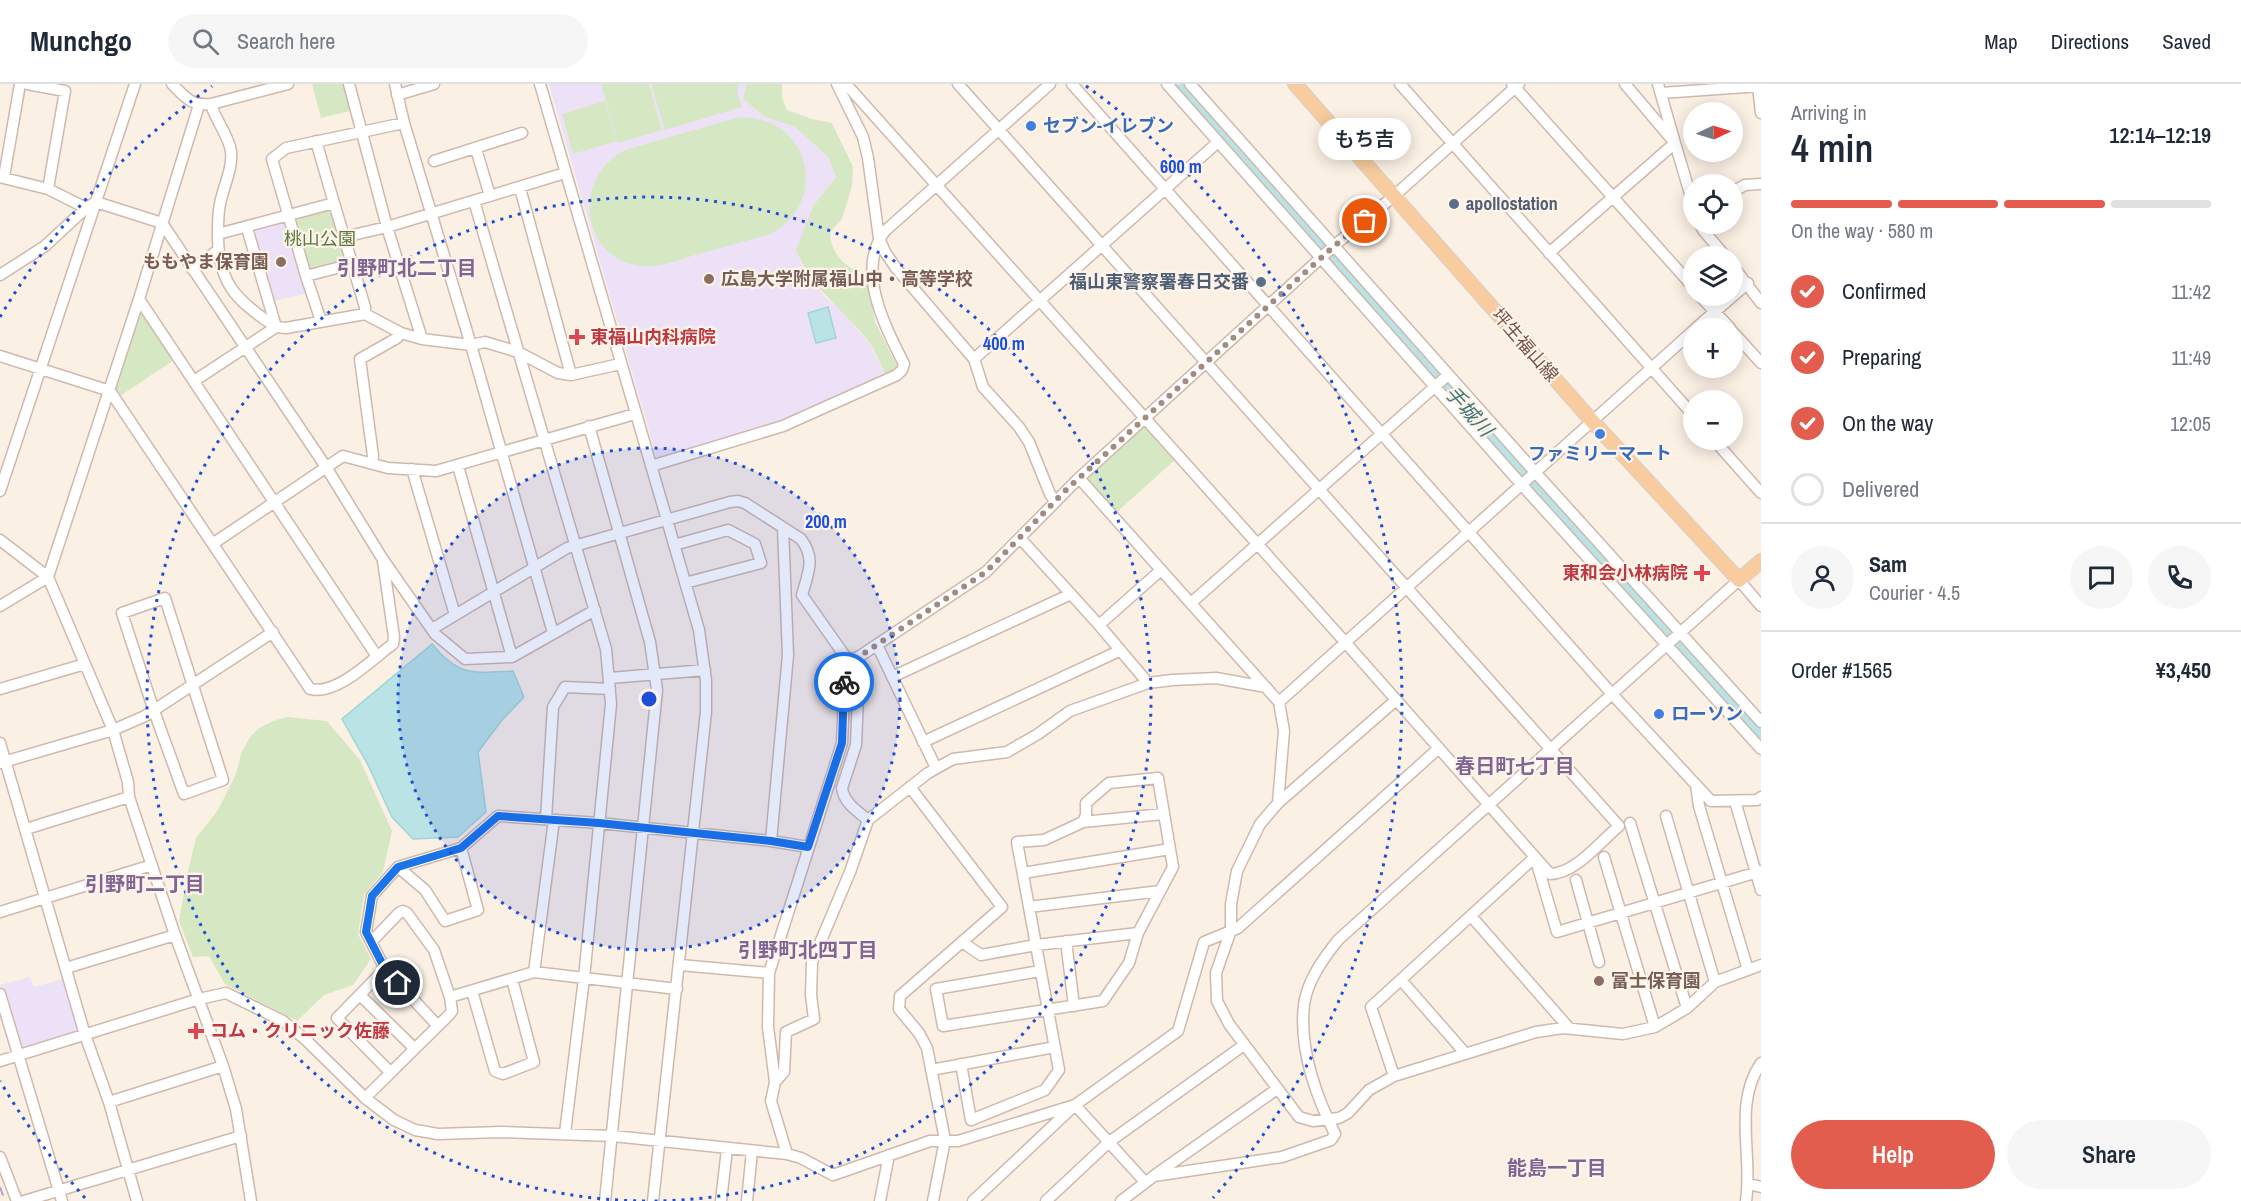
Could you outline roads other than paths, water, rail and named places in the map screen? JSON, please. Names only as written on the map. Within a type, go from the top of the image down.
[{"type":"main road","name":"坪生福山線","points":[[1295,84],[1592,421],[1739,580]]},
{"type":"main road","points":[[1739,580],[1761,561]]},
{"type":"street","points":[[20,84],[2,177],[48,189],[91,205],[162,223],[326,467],[382,558],[432,629],[465,659],[512,657],[595,610]]},
{"type":"street","points":[[27,84],[65,91],[48,189]]},
{"type":"street","points":[[0,491],[42,369],[91,205],[135,84]]},
{"type":"street","points":[[172,84],[186,98],[199,105],[212,104],[288,84]]},
{"type":"street","points":[[349,84],[387,227],[422,339]]},
{"type":"street","points":[[434,84],[396,89],[430,214],[471,345],[554,633]]},
{"type":"street","points":[[540,84],[699,630],[705,670],[706,712],[653,1201]]},
{"type":"street","points":[[837,84],[863,137],[879,238],[885,252],[974,359],[983,387],[1019,427],[1029,442],[1055,501]]},
{"type":"street","points":[[846,84],[1550,874],[1570,870],[1618,826],[958,84]]},
{"type":"street","points":[[651,466],[783,426],[897,375],[904,364],[885,324],[873,285],[876,247],[879,238],[1050,84]]},
{"type":"street","points":[[1072,84],[1612,694],[1712,801],[1757,800],[1761,797]]},
{"type":"street","points":[[1167,84],[1322,257],[1442,380],[1528,478],[1679,633],[1761,722]]},
{"type":"street","points":[[1190,84],[1334,246],[1442,380],[1761,749]]},
{"type":"street","points":[[1400,84],[1683,403]]},
{"type":"street","points":[[1625,84],[1675,143]]},
{"type":"street","points":[[787,1154],[771,1101],[775,1082],[768,1027],[769,973],[842,743],[845,670],[852,658],[877,645],[986,572],[1079,478],[1334,246],[1453,144],[1516,85],[1612,198],[1683,276]]},
{"type":"street","points":[[1684,174],[1660,87],[1760,86],[1761,114]]},
{"type":"street","points":[[212,104],[231,151],[228,180],[220,204],[217,251],[224,279],[252,312],[276,327],[286,328],[364,314],[401,333],[422,339],[471,345],[484,342],[518,352],[558,373],[571,375],[621,364]]},
{"type":"street","points":[[0,606],[48,578],[110,391],[199,105]]},
{"type":"street","points":[[321,321],[272,159],[286,148],[404,123]]},
{"type":"street","points":[[434,161],[522,133]]},
{"type":"street","points":[[316,141],[365,307],[364,314]]},
{"type":"street","points":[[974,359],[1218,142]]},
{"type":"street","points":[[1549,253],[1675,143]]},
{"type":"street","points":[[476,149],[490,196]]},
{"type":"street","points":[[344,237],[387,227],[565,173]]},
{"type":"street","points":[[1743,186],[1761,184]]},
{"type":"street","points":[[520,188],[571,375]]},
{"type":"street","points":[[474,201],[595,610],[606,649],[610,678],[611,704],[584,978],[565,1133]]},
{"type":"street","points":[[218,234],[248,228],[334,203]]},
{"type":"street","points":[[0,275],[45,246],[91,205]]},
{"type":"street","points":[[248,228],[276,327]]},
{"type":"street","points":[[1706,234],[1717,246]]},
{"type":"street","points":[[192,269],[217,251]]},
{"type":"street","points":[[306,276],[352,264]]},
{"type":"street","points":[[1743,277],[1761,303]]},
{"type":"street","points":[[1707,318],[1748,283]]},
{"type":"street","points":[[139,299],[376,656]]},
{"type":"street","points":[[1710,306],[1721,318]]},
{"type":"street","points":[[194,381],[276,327]]},
{"type":"street","points":[[372,463],[360,359],[398,338],[401,333]]},
{"type":"street","points":[[1279,702],[1683,340]]},
{"type":"street","points":[[1743,343],[1761,363]]},
{"type":"street","points":[[0,356],[110,391],[310,689],[325,689],[345,681],[393,644],[394,637],[382,558]]},
{"type":"street","points":[[1191,603],[1442,380]]},
{"type":"street","points":[[214,543],[343,456],[388,468],[436,471],[635,414]]},
{"type":"street","points":[[589,426],[650,642],[656,674],[656,709],[605,1201]]},
{"type":"street","points":[[1723,450],[1761,493]]},
{"type":"street","points":[[458,466],[512,657]]},
{"type":"street","points":[[412,469],[455,615]]},
{"type":"street","points":[[1079,478],[1279,702],[1284,731],[1278,803]]},
{"type":"street","points":[[432,629],[574,545],[738,501],[745,503],[801,539],[810,553],[809,569],[802,595],[852,658],[858,695],[856,745],[843,793],[848,803],[868,820]]},
{"type":"street","points":[[771,841],[788,656],[783,528]]},
{"type":"street","points":[[674,545],[728,530],[756,544],[760,562],[685,583]]},
{"type":"street","points":[[1020,538],[1148,683]]},
{"type":"street","points":[[0,540],[48,578],[113,730],[126,773],[129,797],[236,1109],[250,1201]]},
{"type":"street","points":[[1099,625],[1161,570]]},
{"type":"street","points":[[1150,1179],[1282,1156],[1331,1140],[1335,1134],[1309,1064],[1304,1035],[1304,1004],[1315,974],[1338,940],[1739,580],[1761,606]]},
{"type":"street","points":[[892,677],[1071,594]]},
{"type":"street","points":[[165,598],[192,684],[223,780],[184,794],[122,613],[165,598]]},
{"type":"street","points":[[3,763],[113,730],[154,711],[273,632]]},
{"type":"street","points":[[877,645],[936,768]]},
{"type":"street","points":[[923,742],[1119,651]]},
{"type":"street","points":[[0,689],[85,664]]},
{"type":"street","points":[[610,678],[705,670]]},
{"type":"street","points":[[775,1082],[784,1072],[786,1032],[814,1019],[811,995],[812,962],[850,872],[868,820],[936,768],[952,759],[1007,752],[1038,734],[1070,711],[1148,683],[1216,678],[1267,687]]},
{"type":"street","points":[[534,972],[550,819],[553,707],[565,687],[610,689]]},
{"type":"street","points":[[1396,700],[1278,803],[1260,824],[1237,871],[1231,930],[1216,974],[1217,1001],[1229,1024],[1299,1117],[1313,1121],[1339,1118],[1348,1113],[1369,1090],[1394,1076],[1536,1032],[1569,1028],[1623,1034],[1655,1027],[1687,1008],[1715,982],[1761,965]]},
{"type":"street","points":[[0,743],[3,763],[26,829],[85,1035],[109,1101],[137,1201]]},
{"type":"street","points":[[974,1201],[1075,1105],[1178,1031],[1204,942],[1238,928],[1439,748]]},
{"type":"street","points":[[1040,971],[936,989],[943,1026],[1103,1001],[1129,963],[1138,933],[1173,867],[1158,778],[1109,783],[1086,803],[1086,815],[1083,822]]},
{"type":"street","points":[[1696,784],[1699,806],[1748,970]]},
{"type":"street","points":[[910,787],[1002,907],[900,996],[899,1009],[919,1033],[927,1048],[945,1140],[933,1201]]},
{"type":"street","points":[[26,829],[129,797]]},
{"type":"street","points":[[1735,801],[1758,871],[1761,890]]},
{"type":"street","points":[[961,1064],[971,1120],[1045,1090],[1059,1070],[1017,842],[1044,840],[1083,822],[1163,814]]},
{"type":"street","points":[[437,1025],[385,969],[371,942],[366,932],[372,896],[398,867],[461,848],[498,816],[599,823],[808,847]]},
{"type":"street","points":[[1666,816],[1715,982]]},
{"type":"street","points":[[1630,823],[1687,1008]]},
{"type":"street","points":[[398,867],[425,890],[446,921],[478,910],[461,848]]},
{"type":"street","points":[[1023,873],[1170,849]]},
{"type":"street","points":[[1604,856],[1655,1027]]},
{"type":"street","points":[[1394,1076],[1371,1007],[1535,857]]},
{"type":"street","points":[[1535,857],[1557,932],[1758,871]]},
{"type":"street","points":[[0,912],[152,865]]},
{"type":"street","points":[[1576,880],[1599,962]]},
{"type":"street","points":[[1029,908],[1160,891]]},
{"type":"street","points":[[365,1098],[452,1011],[450,997],[434,950],[406,913],[403,911],[399,913],[371,942]]},
{"type":"street","points":[[1471,915],[1569,1028]]},
{"type":"street","points":[[962,942],[981,955],[1036,945],[1138,933]]},
{"type":"street","points":[[66,968],[175,935]]},
{"type":"street","points":[[1066,941],[1074,1006]]},
{"type":"street","points":[[680,965],[769,973]]},
{"type":"street","points":[[385,969],[337,1018],[390,1072]]},
{"type":"street","points":[[450,997],[534,972],[677,989]]},
{"type":"street","points":[[472,991],[495,1071],[503,1074],[534,1062],[512,979]]},
{"type":"street","points":[[1401,980],[1465,1053]]},
{"type":"street","points":[[0,1060],[199,999],[226,993],[283,1021],[306,1040],[365,1098],[394,1120],[415,1130],[438,1134],[501,1132],[613,1136],[787,1154],[801,1158],[833,1175],[930,1142],[958,1141],[1075,1105]]},
{"type":"street","points":[[0,994],[60,1196]]},
{"type":"street","points":[[360,995],[414,1048]]},
{"type":"street","points":[[1046,1201],[1109,1142],[1244,1045]]},
{"type":"street","points":[[931,1070],[1055,1047]]},
{"type":"street","points":[[1746,1201],[1749,1170],[1745,1119],[1748,1094],[1761,1063]]},
{"type":"street","points":[[109,1101],[223,1066]]},
{"type":"street","points":[[1120,1201],[1277,1089]]},
{"type":"street","points":[[1075,1105],[1109,1142],[1150,1179]]},
{"type":"street","points":[[24,1201],[60,1196],[128,1170],[241,1136]]},
{"type":"street","points":[[721,1201],[727,1149]]},
{"type":"street","points":[[747,1201],[752,1151]]},
{"type":"street","points":[[880,1201],[890,1155]]},
{"type":"street","points":[[0,1156],[16,1201]]},
{"type":"street","points":[[1748,1184],[1761,1187]]},
{"type":"water","points":[[828,307],[836,338],[816,343],[808,313]]},
{"type":"water","points":[[432,644],[450,662],[468,671],[513,671],[524,697],[502,720],[478,752],[486,812],[458,837],[413,839],[392,817],[368,765],[342,719]]},
{"type":"waterway","name":"手城川","points":[[1178,84],[1523,475],[1685,652],[1761,739]]},
{"type":"railway","points":[[0,1187],[5,1201]]},
{"type":"place","name":"セブン-イレブン","points":[[1031,126]]},
{"type":"place","name":"apollostation","points":[[1454,204]]},
{"type":"place","name":"もち吉","points":[[1365,221]]},
{"type":"place","name":"ももやま保育園","points":[[281,262]]},
{"type":"place","name":"広島大学附属福山中・高等学校","points":[[709,279]]},
{"type":"place","name":"福山東警察署春日交番","points":[[1261,282]]},
{"type":"place","name":"東福山内科病院","points":[[577,337]]},
{"type":"place","name":"ファミリーマート","points":[[1600,434]]},
{"type":"place","name":"東和会小林病院","points":[[1702,573]]},
{"type":"place","name":"ローソン","points":[[1659,714]]},
{"type":"place","name":"富士保育園","points":[[1599,981]]},
{"type":"place","name":"コム・クリニック佐藤","points":[[196,1031]]},
{"type":"district","name":"引野町北二丁目","points":[[407,268]]},
{"type":"district","name":"春日町七丁目","points":[[1515,766]]},
{"type":"district","name":"引野町二丁目","points":[[145,884]]},
{"type":"district","name":"引野町北四丁目","points":[[808,950]]},
{"type":"district","name":"能島一丁目","points":[[1557,1168]]},
{"type":"park label","name":"桃山公園","points":[[320,239]]}]
